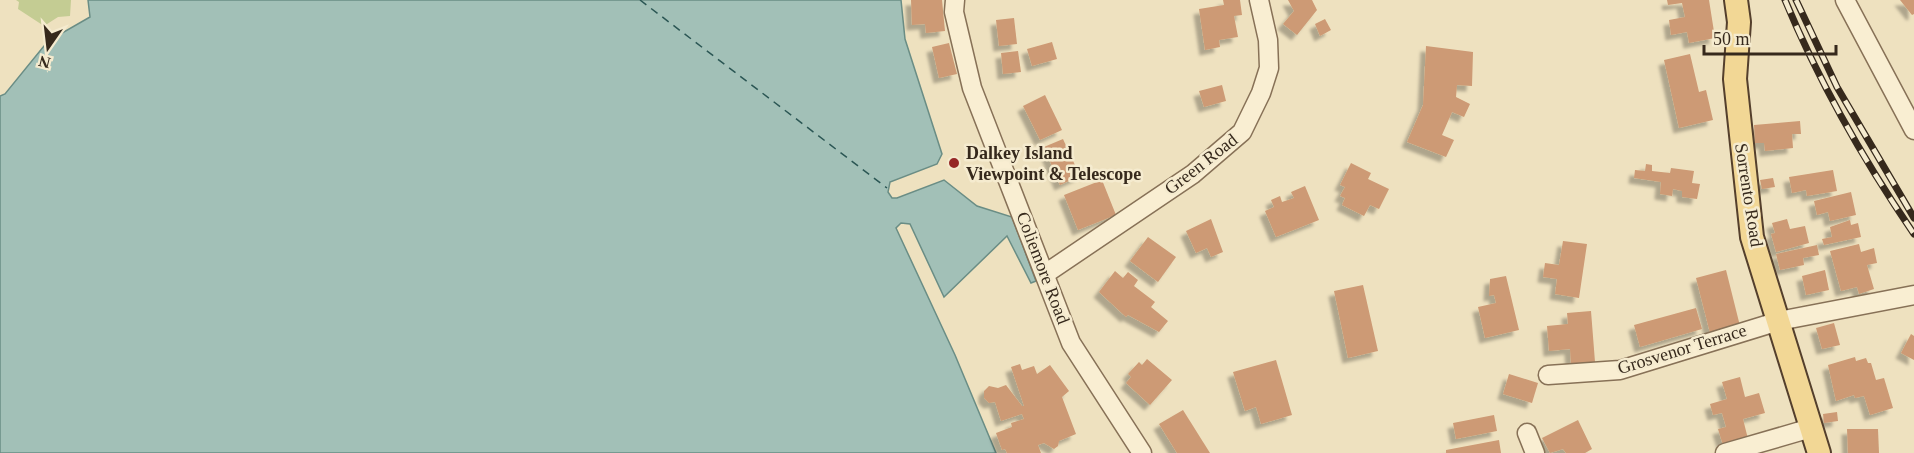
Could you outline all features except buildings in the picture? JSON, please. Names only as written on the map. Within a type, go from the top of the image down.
[{"type":"main road","name":"Sorrento Road","points":[[1736,0],[1739,22],[1734,79],[1752,237],[1819,453]]},
{"type":"street","name":"Coliemore Road","points":[[955,0],[954,12],[972,88],[1071,343],[1142,453]]},
{"type":"street","name":"Green Road","points":[[1045,274],[1193,174],[1242,132],[1261,93],[1269,68],[1268,40],[1258,0]]},
{"type":"street","points":[[1845,0],[1914,130]]},
{"type":"street","name":"Grosvenor Terrace","points":[[1548,375],[1620,370],[1779,321],[1914,295]]},
{"type":"street","points":[[1725,453],[1811,428]]},
{"type":"street","points":[[1527,433],[1535,453]]},
{"type":"green space","points":[[16,0],[71,0],[70,16],[58,17],[44,26],[18,9],[19,2]]},
{"type":"water","points":[[88,0],[901,0],[905,39],[942,154],[937,164],[890,182],[888,192],[892,198],[897,198],[944,180],[977,206],[1012,217],[1036,281],[1031,283],[1007,236],[944,297],[910,224],[901,223],[896,228],[955,355],[996,453],[0,453],[0,96],[5,94],[48,41],[90,17]]},
{"type":"ferry route","points":[[640,0],[887,188]]},
{"type":"railway","points":[[1785,0],[1828,91],[1878,178],[1914,234]]},
{"type":"railway","points":[[1796,0],[1837,87],[1914,218]]},
{"type":"place","name":"Dalkey Island Viewpoint & Telescope","points":[[954,163]]}]
